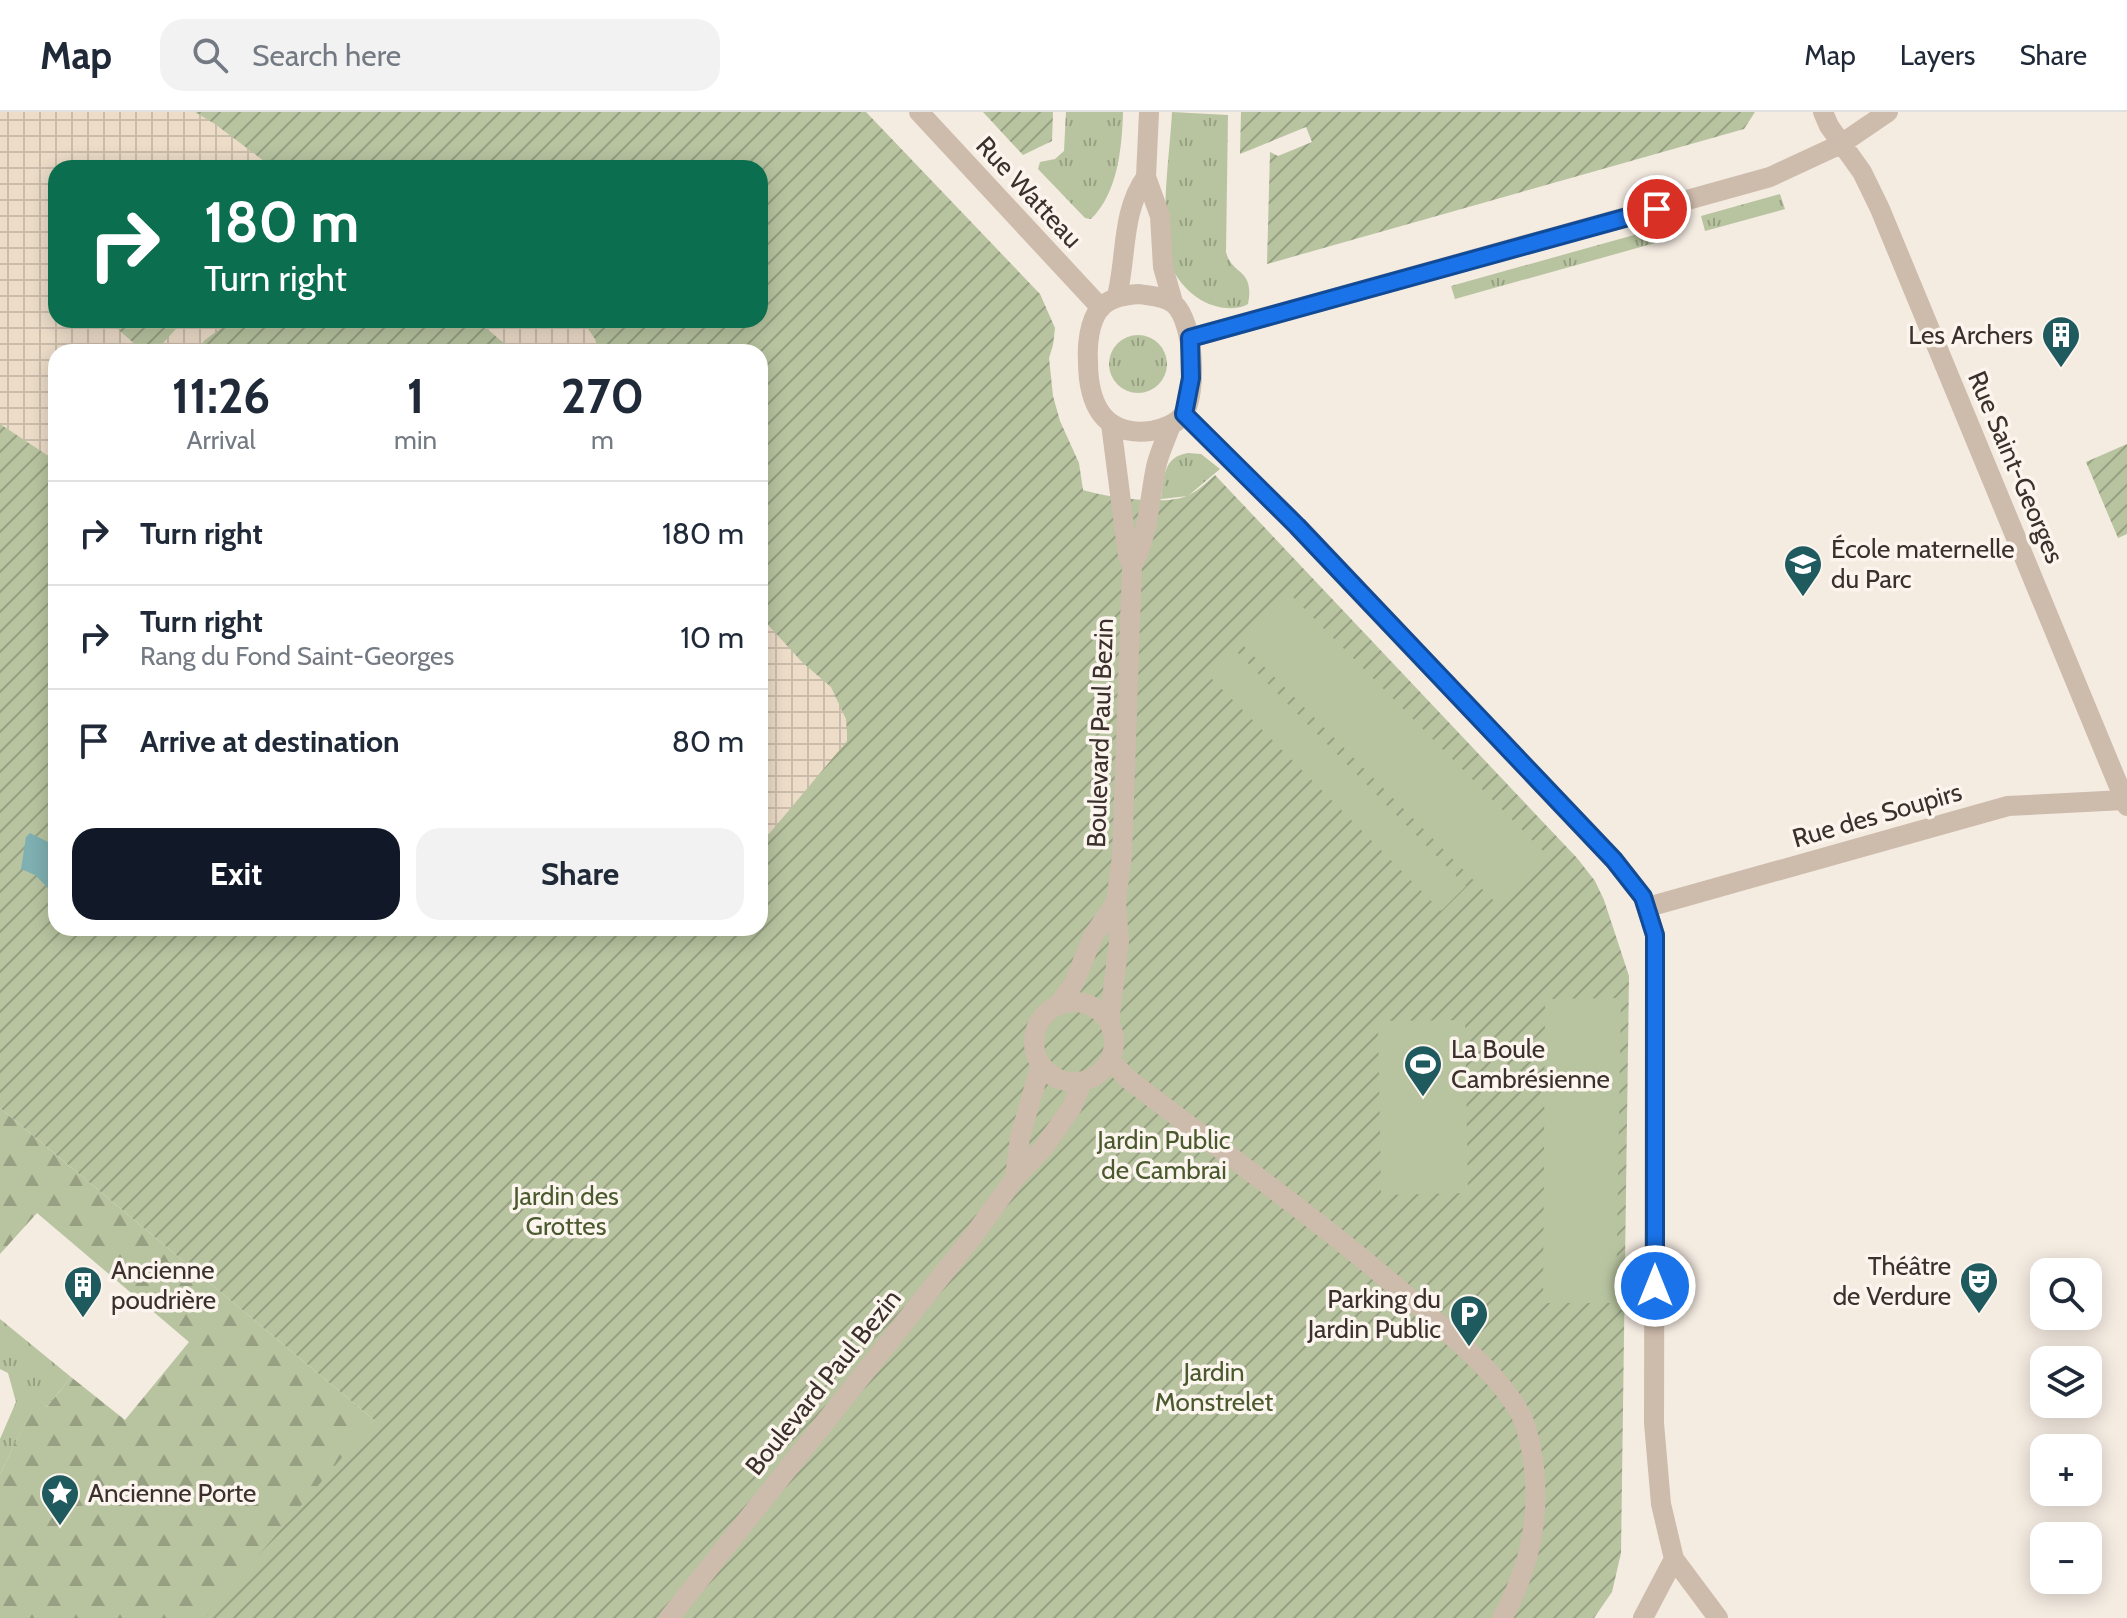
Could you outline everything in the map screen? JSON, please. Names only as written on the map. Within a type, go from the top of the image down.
[{"type":"street","name":"Rue Watteau","points":[[919,112],[1109,302]]},
{"type":"street","points":[[1146,177],[1127,216],[1124,268],[1090,334],[1088,374],[1091,395],[1098,411],[1111,424],[1131,431],[1152,431],[1177,420],[1191,378],[1190,338],[1182,313],[1173,302],[1163,267],[1160,216],[1146,177],[1149,112]]},
{"type":"street","name":"Rue Saint-Georges","points":[[1823,112],[1862,172],[1880,209],[2126,803]]},
{"type":"street","points":[[1190,338],[1760,180],[1841,144],[1888,112]]},
{"type":"street","points":[[1109,302],[1139,294],[1173,302]]},
{"type":"street","points":[[1177,420],[1297,526],[1614,860],[1648,907],[1655,935],[1657,1014],[1655,1435],[1661,1504],[1674,1559],[1718,1618]]},
{"type":"street","name":"Boulevard Paul Bezin","points":[[1132,566],[1152,505],[1156,467],[1177,420]]},
{"type":"street","name":"Boulevard Paul Bezin","points":[[1109,1023],[1118,959],[1116,902],[1122,856],[1132,566],[1126,543],[1111,424]]},
{"type":"street","name":"Rue des Soupirs","points":[[1648,907],[1996,809],[2059,802],[2126,803]]},
{"type":"street","name":"Boulevard Paul Bezin","points":[[1058,1006],[1074,983],[1093,936],[1116,902]]},
{"type":"street","points":[[1067,1003],[1086,1005],[1103,1014],[1109,1023],[1114,1040],[1110,1060],[1099,1074],[1082,1082],[1055,1077],[1041,1064],[1035,1047],[1037,1028],[1041,1019],[1058,1006],[1067,1003]]},
{"type":"street","points":[[1110,1060],[1127,1078],[1270,1185],[1405,1294],[1505,1390],[1521,1415],[1528,1435],[1533,1462],[1535,1517],[1520,1580],[1502,1618]]},
{"type":"street","name":"Boulevard Paul Bezin","points":[[1015,1178],[1020,1137],[1041,1064]]},
{"type":"street","name":"Boulevard Paul Bezin","points":[[669,1618],[974,1235],[1015,1178],[1044,1147],[1072,1107],[1082,1082]]},
{"type":"street","points":[[1643,1618],[1674,1559]]},
{"type":"green space","name":"Jardin Public de Cambrai","points":[[0,112],[866,112],[1040,294],[1055,328],[1049,358],[1053,396],[1060,421],[1079,463],[1083,490],[1134,499],[1175,499],[1193,493],[1215,475],[1577,858],[1595,881],[1629,976],[1621,1553],[1612,1592],[1594,1618],[205,1618],[374,1420],[0,1108]]},
{"type":"green space","points":[[983,112],[1053,112],[1052,141],[1023,155]]},
{"type":"green space","points":[[1066,112],[1123,112],[1120,154],[1113,183],[1091,219],[1085,218],[1038,169],[1040,162],[1055,159],[1064,151]]},
{"type":"green space","points":[[1172,112],[1228,115],[1226,252],[1248,284],[1248,304],[1244,306],[1226,308],[1206,303],[1183,285],[1172,267],[1165,212]]},
{"type":"green space","points":[[1241,112],[1755,112],[1744,129],[1267,264],[1270,152],[1278,156],[1312,142],[1306,127],[1240,154]]},
{"type":"green space","points":[[1780,194],[1785,209],[1705,231],[1701,216]]},
{"type":"green space","points":[[1652,230],[1655,243],[1455,299],[1451,286]]},
{"type":"green space","points":[[1138,335],[1159,343],[1167,364],[1159,385],[1138,393],[1117,385],[1109,364],[1117,343]]},
{"type":"green space","points":[[2127,444],[2127,534],[2118,538],[2086,462]]},
{"type":"green space","points":[[1188,453],[1201,454],[1220,469],[1188,496],[1161,499],[1166,469],[1174,459]]},
{"type":"green space","points":[[1288,592],[1545,853],[1532,866],[1534,870],[1515,889],[1511,886],[1495,902],[1238,640]]},
{"type":"green space","points":[[1232,647],[1466,886],[1441,911],[1206,673]]},
{"type":"green space","points":[[1621,998],[1616,1303],[1543,1303],[1545,999]]},
{"type":"green space","name":"La Boule Cambrésienne","points":[[1465,1020],[1468,1193],[1381,1195],[1378,1021]]},
{"type":"green space","points":[[0,1108],[374,1420],[233,1618],[0,1618],[0,1474],[37,1398],[47,1407],[71,1377],[125,1420],[189,1342],[37,1213],[0,1254]]},
{"type":"green space","points":[[0,1319],[71,1377],[47,1407],[37,1399],[0,1474],[0,1439],[16,1402],[8,1373],[0,1369]]},
{"type":"shaded area","points":[[0,112],[195,112],[262,160],[48,160],[48,328],[116,328],[135,344],[48,344],[48,456],[0,424]]},
{"type":"shaded area","points":[[177,328],[221,328],[202,344],[162,344]]},
{"type":"shaded area","points":[[486,328],[587,328],[597,344],[505,344]]},
{"type":"shaded area","points":[[768,625],[802,662],[831,687],[846,719],[847,733],[847,741],[769,834]]},
{"type":"water","points":[[30,833],[48,842],[48,888],[35,875],[21,869],[26,837]]},
{"type":"place","name":"Les Archers","points":[[2061,369]]},
{"type":"place","name":"École maternelle du Parc","points":[[1803,598]]},
{"type":"place","name":"La Boule Cambrésienne","points":[[1423,1098]]},
{"type":"place","name":"Théâtre de Verdure","points":[[1979,1315]]},
{"type":"place","name":"Ancienne poudrière","points":[[83,1319]]},
{"type":"place","name":"Parking du Jardin Public","points":[[1469,1348]]},
{"type":"place","name":"Ancienne Porte","points":[[60,1527]]},
{"type":"route","points":[[1655,1286],[1655,935],[1643,897],[1614,860],[1319,548],[1184,414],[1191,378],[1190,338],[1657,209]]},
{"type":"park label","name":"Jardin des Grottes","points":[[566,1211]]},
{"type":"park label","name":"Jardin Monstrelet","points":[[1214,1387]]}]
